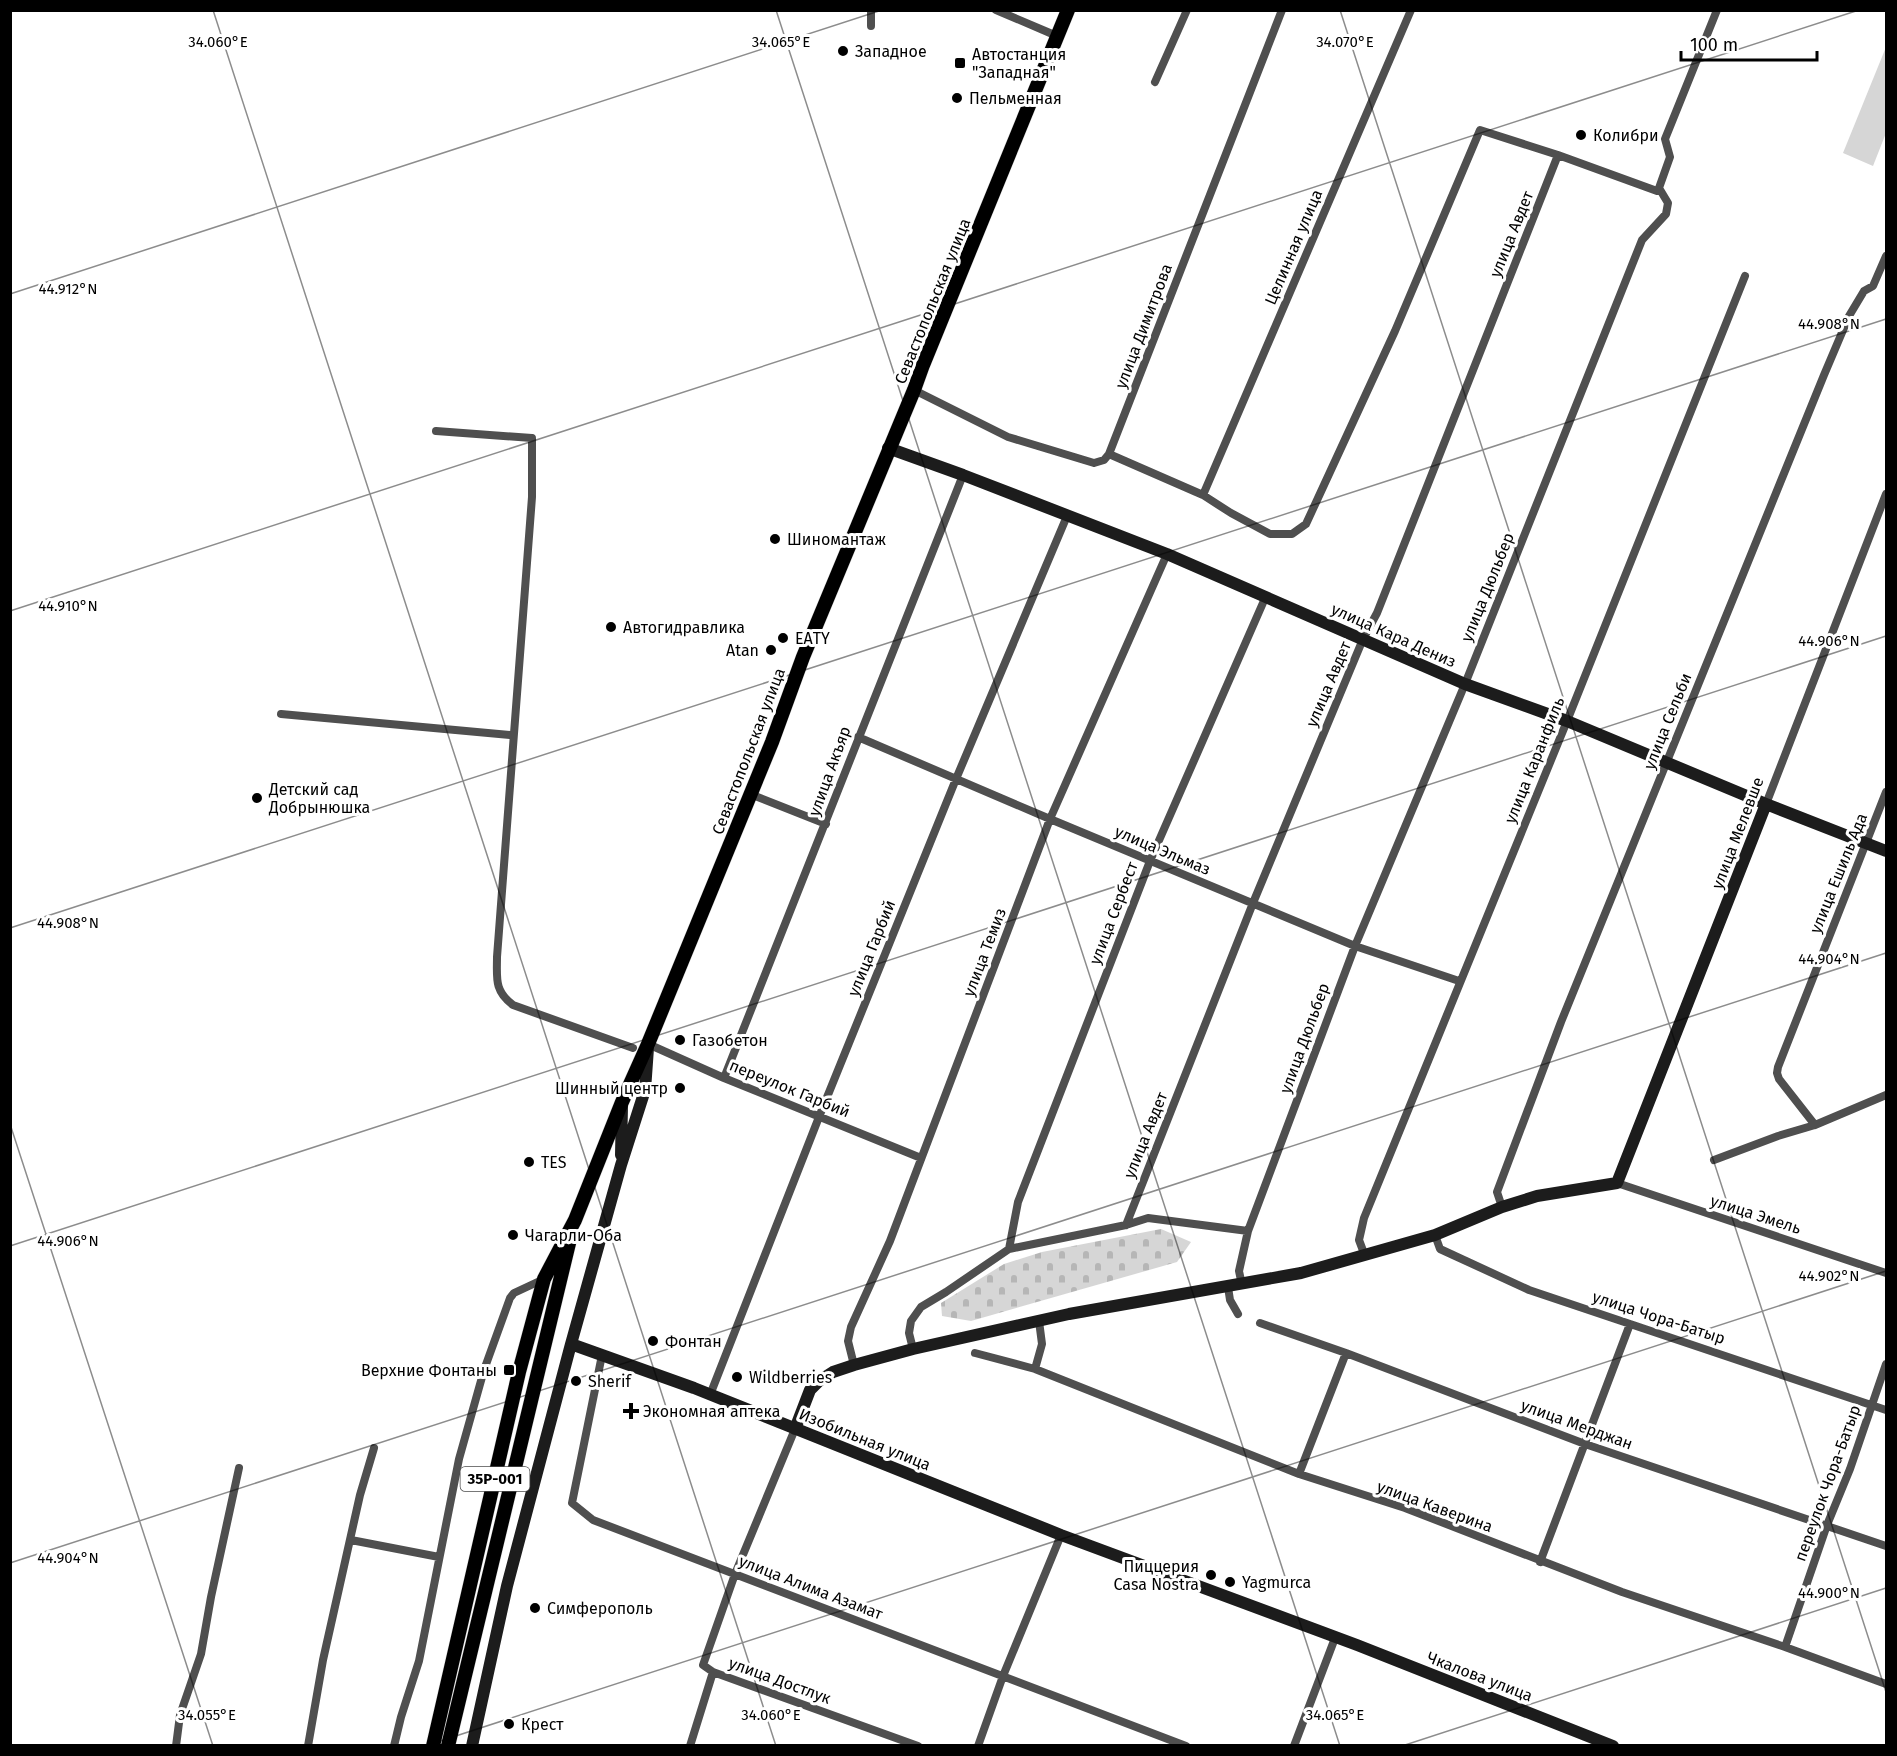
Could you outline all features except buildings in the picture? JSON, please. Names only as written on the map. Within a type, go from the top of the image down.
[{"type":"main road","name":"Севастопольская улица","points":[[574,1220],[772,742],[802,657],[914,390],[1068,10]]},
{"type":"main road","name":"улица Кара Дениз","points":[[888,448],[1167,554],[1465,684],[1567,721],[1766,804],[1887,850]]},
{"type":"main road","name":"улица Мелевше","points":[[1617,1183],[1766,804]]},
{"type":"main road","points":[[472,1746],[507,1586],[561,1375],[621,1165],[645,1090],[648,1044]]},
{"type":"main road","points":[[621,1165],[622,1102]]},
{"type":"main road","points":[[795,1429],[810,1390],[833,1372],[854,1365],[913,1349],[1111,1306],[1301,1273],[1435,1235],[1502,1207],[1537,1196],[1617,1183]]},
{"type":"main road","name":"35Р-001","points":[[433,1746],[519,1372],[544,1279],[574,1220]]},
{"type":"main road","name":"35Р-001","points":[[448,1746],[574,1220]]},
{"type":"main road","points":[[581,1305],[580,1327],[585,1342],[602,1356]]},
{"type":"main road","name":"Изобильная улица","points":[[571,1344],[710,1395],[1061,1535],[1335,1638]]},
{"type":"main road","points":[[561,1375],[578,1356],[588,1353],[602,1356]]},
{"type":"main road","name":"Чкалова улица","points":[[1335,1638],[1613,1746]]},
{"type":"street","points":[[871,10],[871,26]]},
{"type":"street","points":[[996,10],[1057,36]]},
{"type":"street","points":[[1155,82],[1187,10]]},
{"type":"street","name":"улица Димитрова","points":[[1109,454],[1282,10]]},
{"type":"street","name":"Целинная улица","points":[[1203,495],[1411,10]]},
{"type":"street","points":[[914,390],[1008,437],[1094,463],[1104,460],[1109,454],[1203,495],[1269,534],[1292,534],[1306,524],[1395,331],[1480,130],[1657,191],[1670,156],[1665,139],[1717,10]]},
{"type":"street","name":"улица Авдет","points":[[1126,1225],[1252,903],[1363,639],[1377,613],[1558,155]]},
{"type":"street","name":"улица Дюльбер","points":[[1242,1284],[1239,1271],[1248,1231],[1355,946],[1465,684],[1642,240],[1666,214],[1668,203],[1659,188]]},
{"type":"street","name":"улица Сельби","points":[[1502,1207],[1497,1192],[1561,1022],[1849,316],[1864,291],[1873,286],[1887,256]]},
{"type":"street","name":"улица Каранфиль","points":[[1365,1256],[1359,1240],[1364,1218],[1567,721],[1745,276]]},
{"type":"street","points":[[436,431],[532,438],[531,497],[497,984],[503,998],[513,1005],[633,1047]]},
{"type":"street","name":"улица Акъяр","points":[[724,1078],[963,475]]},
{"type":"street","name":"улица Мелевше","points":[[1766,804],[1887,494]]},
{"type":"street","name":"улица Гарбий","points":[[710,1395],[956,778],[1067,516]]},
{"type":"street","name":"улица Темиз","points":[[854,1365],[848,1341],[851,1327],[890,1241],[1050,819],[1167,554]]},
{"type":"street","name":"улица Сербест","points":[[1009,1249],[1018,1202],[1150,861],[1266,596]]},
{"type":"street","points":[[281,714],[510,735]]},
{"type":"street","name":"улица Эльмаз","points":[[858,737],[1355,946],[1459,981]]},
{"type":"street","name":"улица Ешиль Ада","points":[[1815,1125],[1779,1079],[1778,1067],[1887,792]]},
{"type":"street","points":[[750,794],[826,824]]},
{"type":"street","name":"переулок Гарбий","points":[[648,1044],[724,1078],[921,1158]]},
{"type":"street","points":[[1714,1160],[1815,1125],[1887,1095]]},
{"type":"street","name":"улица Эмель","points":[[1617,1183],[1887,1273]]},
{"type":"street","points":[[913,1349],[909,1333],[911,1321],[921,1307],[1009,1249],[1126,1225],[1148,1218],[1248,1231]]},
{"type":"street","name":"улица Чора-Батыр","points":[[1435,1235],[1440,1250],[1529,1290],[1887,1410]]},
{"type":"street","points":[[394,1746],[419,1661],[459,1460],[484,1370],[510,1298],[514,1293],[544,1279]]},
{"type":"street","points":[[1228,1287],[1230,1300],[1238,1314]]},
{"type":"street","points":[[1035,1369],[1042,1344],[1039,1321]]},
{"type":"street","name":"улица Мерджан","points":[[1260,1323],[1346,1353],[1585,1444],[1887,1546]]},
{"type":"street","points":[[1540,1562],[1630,1324]]},
{"type":"street","name":"улица Каверина","points":[[975,1353],[1035,1369],[1299,1474],[1405,1508],[1622,1592],[1887,1684]]},
{"type":"street","points":[[1299,1474],[1346,1353]]},
{"type":"street","name":"улица Алима Азамат","points":[[602,1356],[572,1503],[592,1520],[1186,1746]]},
{"type":"street","name":"переулок Чора-Батыр","points":[[1785,1647],[1887,1364]]},
{"type":"street","name":"улица Достлук","points":[[795,1429],[735,1574],[702,1665],[713,1672],[918,1746]]},
{"type":"street","points":[[308,1746],[323,1660],[360,1495],[374,1448]]},
{"type":"street","points":[[176,1746],[180,1714],[201,1654],[239,1468]]},
{"type":"street","points":[[978,1746],[1003,1676],[1061,1535]]},
{"type":"street","points":[[351,1540],[439,1557]]},
{"type":"street","points":[[1294,1746],[1335,1638]]},
{"type":"street","points":[[690,1746],[713,1672]]},
{"type":"green space","points":[[1886,47],[1886,133],[1873,166],[1843,153]]},
{"type":"green space","points":[[1161,1229],[1191,1242],[1177,1262],[971,1321],[942,1316],[941,1303],[1004,1264],[1042,1252]]},
{"type":"place","name":"Западное","points":[[843,51]]},
{"type":"place","name":"Автостанция \"Западная\"","points":[[960,63]]},
{"type":"place","name":"Пельменная","points":[[957,98]]},
{"type":"place","name":"Колибри","points":[[1581,135]]},
{"type":"place","name":"Шиномантаж","points":[[775,539]]},
{"type":"place","name":"Автогидравлика","points":[[611,627]]},
{"type":"place","name":"EАTY","points":[[783,638]]},
{"type":"place","name":"Atan","points":[[771,650]]},
{"type":"place","name":"Детский сад Добрынюшка","points":[[257,798]]},
{"type":"place","name":"Газобетон","points":[[680,1040]]},
{"type":"place","name":"Шинный центр","points":[[680,1088]]},
{"type":"place","name":"TES","points":[[529,1162]]},
{"type":"place","name":"Чагарли-Оба","points":[[513,1235]]},
{"type":"place","name":"Фонтан","points":[[653,1341]]},
{"type":"place","name":"Верхние Фонтаны","points":[[509,1370]]},
{"type":"place","name":"Wildberries","points":[[737,1377]]},
{"type":"place","name":"Sherif","points":[[576,1381]]},
{"type":"place","name":"Экономная аптека","points":[[631,1411]]},
{"type":"place","name":"Пиццерия Casa Nostra","points":[[1211,1575]]},
{"type":"place","name":"Yagmurca","points":[[1230,1582]]},
{"type":"place","name":"Симферополь","points":[[535,1608]]},
{"type":"place","name":"Крест","points":[[509,1724]]}]
